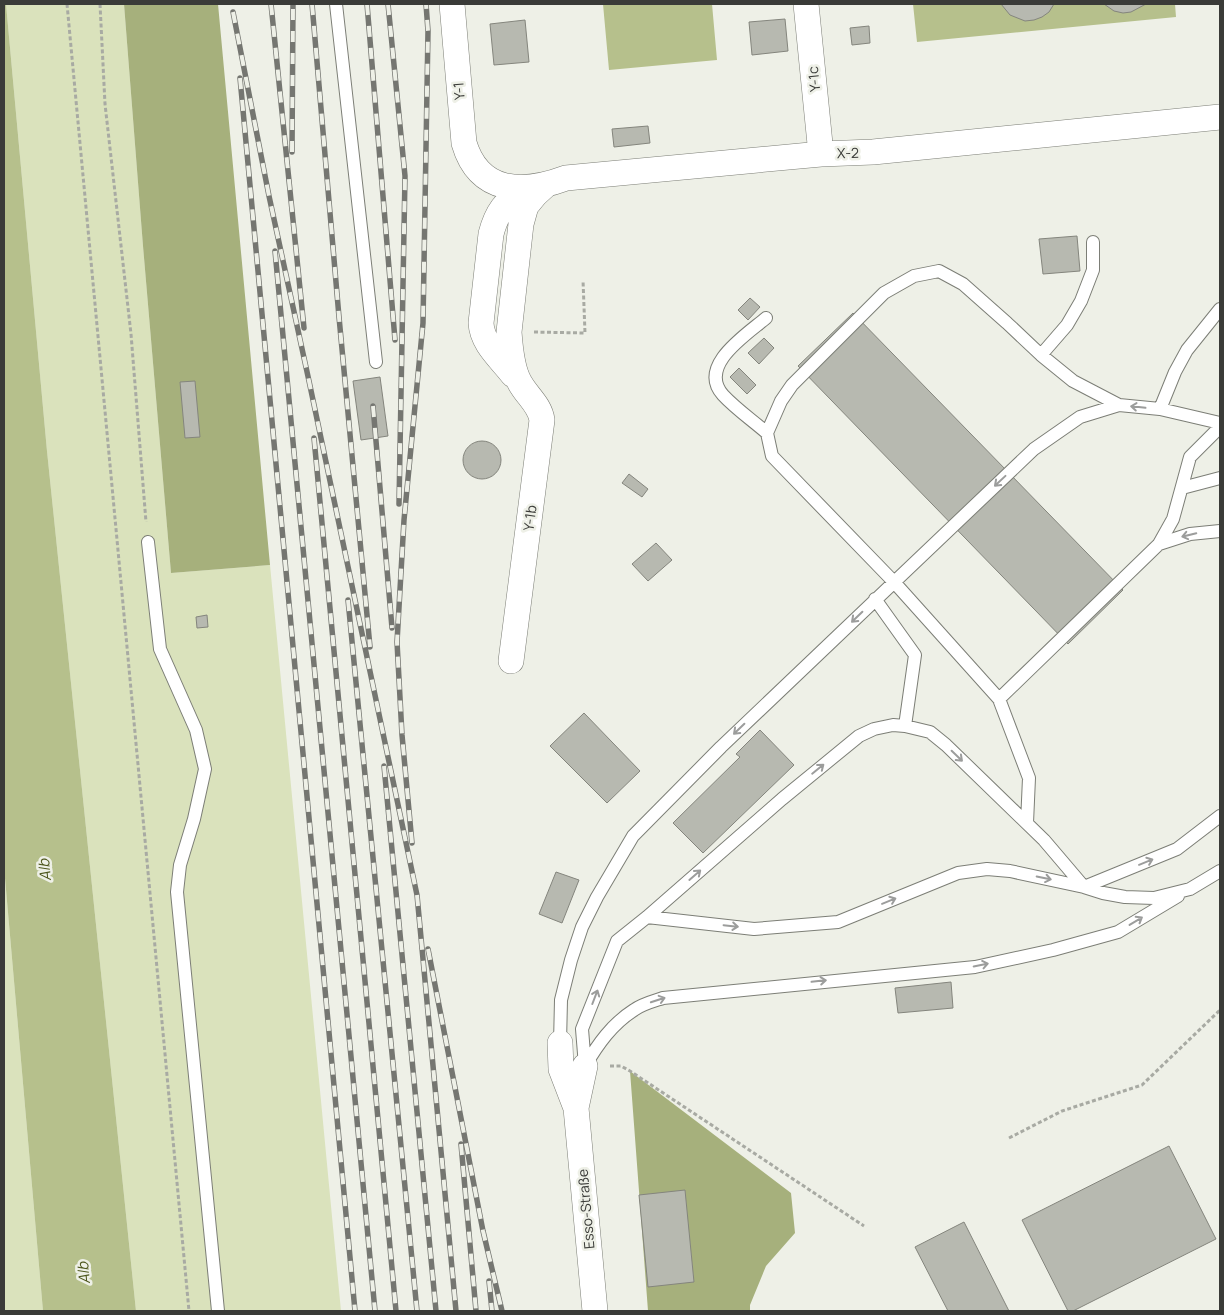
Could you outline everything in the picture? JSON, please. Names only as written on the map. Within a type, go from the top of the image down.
[{"type":"street","name":"Y-1","points":[[452,4],[464,143],[468,158],[480,173],[492,181],[508,186],[534,187]]},
{"type":"street","name":"Y-1c","points":[[806,4],[821,154]]},
{"type":"street","name":"X-2","points":[[534,187],[566,178],[821,154],[873,152],[1220,117]]},
{"type":"street","name":"Y-1b","points":[[511,661],[542,420],[541,411],[485,340],[481,323],[494,222],[506,202],[534,187],[535,195],[526,206],[520,224],[509,332],[510,349],[519,381]]},
{"type":"street","name":"Esso-Straße","points":[[560,1043],[560,1069],[576,1108],[595,1311]]},
{"type":"street","name":"Esso-Straße","points":[[576,1108],[585,1066]]},
{"type":"lane","points":[[336,4],[376,362]]},
{"type":"lane","points":[[1041,355],[1067,325],[1081,301],[1093,270],[1093,242]]},
{"type":"lane","points":[[766,433],[781,401],[792,385],[884,294],[914,276],[940,272],[963,284],[1041,355],[1073,381],[1119,406]]},
{"type":"lane","points":[[1160,409],[1175,372],[1188,350],[1220,309]]},
{"type":"lane","points":[[766,318],[724,355],[716,368],[715,382],[722,394],[766,433],[772,456],[894,582],[999,699],[1029,778],[1027,824]]},
{"type":"lane","points":[[560,1043],[561,1000],[582,927],[632,836],[720,747],[1034,449],[1080,417],[1119,406],[1160,409],[1220,423]]},
{"type":"lane","points":[[999,699],[1159,544],[1173,519],[1190,456],[1220,427]]},
{"type":"lane","points":[[1182,488],[1220,478]]},
{"type":"lane","points":[[1159,544],[1190,534],[1220,531]]},
{"type":"lane","points":[[148,542],[160,649],[196,730],[206,769],[180,865],[176,892],[218,1311]]},
{"type":"lane","points":[[876,599],[916,654],[905,726]]},
{"type":"lane","points":[[585,1066],[582,1029],[617,942],[782,799],[859,736],[874,729],[893,725],[930,732],[946,745],[1044,840],[1084,887]]},
{"type":"lane","points":[[1084,887],[1177,849],[1220,816]]},
{"type":"lane","points":[[648,917],[754,928],[838,922],[958,873],[979,869],[1010,871],[1125,897],[1154,898],[1190,889]]},
{"type":"lane","points":[[585,1066],[600,1041],[613,1027],[635,1009],[663,998],[976,967],[1053,950],[1118,932],[1220,871]]},
{"type":"path","points":[[67,4],[189,1311]]},
{"type":"path","points":[[100,4],[106,104],[131,334],[148,542]]},
{"type":"path","points":[[509,332],[585,333],[583,280]]},
{"type":"path","points":[[1009,1138],[1062,1111],[1142,1086],[1220,1010]]},
{"type":"path","points":[[585,1066],[621,1066],[864,1226]]},
{"type":"shaded area","points":[[6,4],[124,4],[171,573],[270,565],[341,1311],[136,1311],[47,451]]},
{"type":"shaded area","points":[[124,4],[218,4],[270,565],[171,573]]},
{"type":"shaded area","points":[[4,867],[43,1311],[4,1311]]},
{"type":"shaded area","points":[[630,1071],[791,1193],[795,1233],[766,1266],[750,1305],[750,1311],[648,1311]]},
{"type":"water","name":"Alb","points":[[4,4],[6,4],[47,451],[136,1311],[43,1311],[4,867]]},
{"type":"water","points":[[603,4],[712,4],[717,60],[609,70]]},
{"type":"water","points":[[913,4],[1175,4],[1176,17],[917,42]]},
{"type":"building","points":[[1001,4],[1054,4],[1049,12],[1042,17],[1025,21],[1010,15]]},
{"type":"building","points":[[1104,4],[1146,4],[1131,12],[1123,13],[1114,11]]},
{"type":"building","points":[[785,19],[788,51],[752,55],[749,22]]},
{"type":"building","points":[[525,20],[529,62],[494,65],[490,24]]},
{"type":"building","points":[[869,26],[870,43],[852,45],[850,28]]},
{"type":"building","points":[[648,126],[650,143],[614,147],[612,129]]},
{"type":"building","points":[[1077,236],[1080,271],[1043,274],[1039,239]]},
{"type":"building","points":[[750,298],[760,307],[748,320],[738,310]]},
{"type":"building","points":[[853,313],[1123,590],[1068,644],[798,366]]},
{"type":"building","points":[[764,338],[774,348],[759,364],[748,353]]},
{"type":"building","points":[[739,368],[756,385],[747,394],[730,377]]},
{"type":"building","points":[[380,377],[388,436],[361,440],[353,381]]},
{"type":"building","points":[[195,381],[200,437],[185,438],[180,382]]},
{"type":"building","points":[[482,441],[489,442],[495,447],[500,453],[500,467],[495,473],[489,478],[482,479],[475,478],[469,473],[464,467],[463,460],[464,453],[469,447],[475,442]]},
{"type":"building","points":[[629,474],[648,489],[642,497],[622,483]]},
{"type":"building","points":[[656,543],[672,560],[648,581],[632,564]]},
{"type":"building","points":[[207,615],[208,627],[197,628],[196,617]]},
{"type":"building","points":[[584,713],[640,771],[607,803],[550,746]]},
{"type":"building","points":[[760,730],[794,765],[703,853],[673,823],[740,757],[736,754]]},
{"type":"building","points":[[556,872],[579,880],[562,923],[539,914]]},
{"type":"building","points":[[951,982],[953,1008],[898,1013],[895,988]]},
{"type":"building","points":[[1169,1146],[1216,1239],[1073,1311],[1068,1311],[1022,1220]]},
{"type":"building","points":[[685,1190],[694,1282],[648,1287],[639,1195]]},
{"type":"building","points":[[964,1222],[1009,1311],[948,1311],[915,1247]]},
{"type":"railway","points":[[271,4],[304,328]]},
{"type":"railway","points":[[292,152],[293,4]]},
{"type":"railway","points":[[312,4],[370,647]]},
{"type":"railway","points":[[367,4],[395,340]]},
{"type":"railway","points":[[388,4],[405,176],[399,504]]},
{"type":"railway","points":[[412,843],[402,735],[397,642],[404,520],[423,323],[428,31],[426,4]]},
{"type":"railway","points":[[233,12],[269,196],[417,895],[456,1311]]},
{"type":"railway","points":[[240,78],[355,1311]]},
{"type":"railway","points":[[275,251],[375,1311]]},
{"type":"railway","points":[[373,406],[392,628]]},
{"type":"railway","points":[[314,438],[396,1311]]},
{"type":"railway","points":[[348,600],[417,1311]]},
{"type":"railway","points":[[384,766],[436,1311]]},
{"type":"railway","points":[[428,949],[483,1231],[502,1311]]},
{"type":"railway","points":[[461,1144],[476,1311]]},
{"type":"railway","points":[[489,1281],[492,1311]]}]
